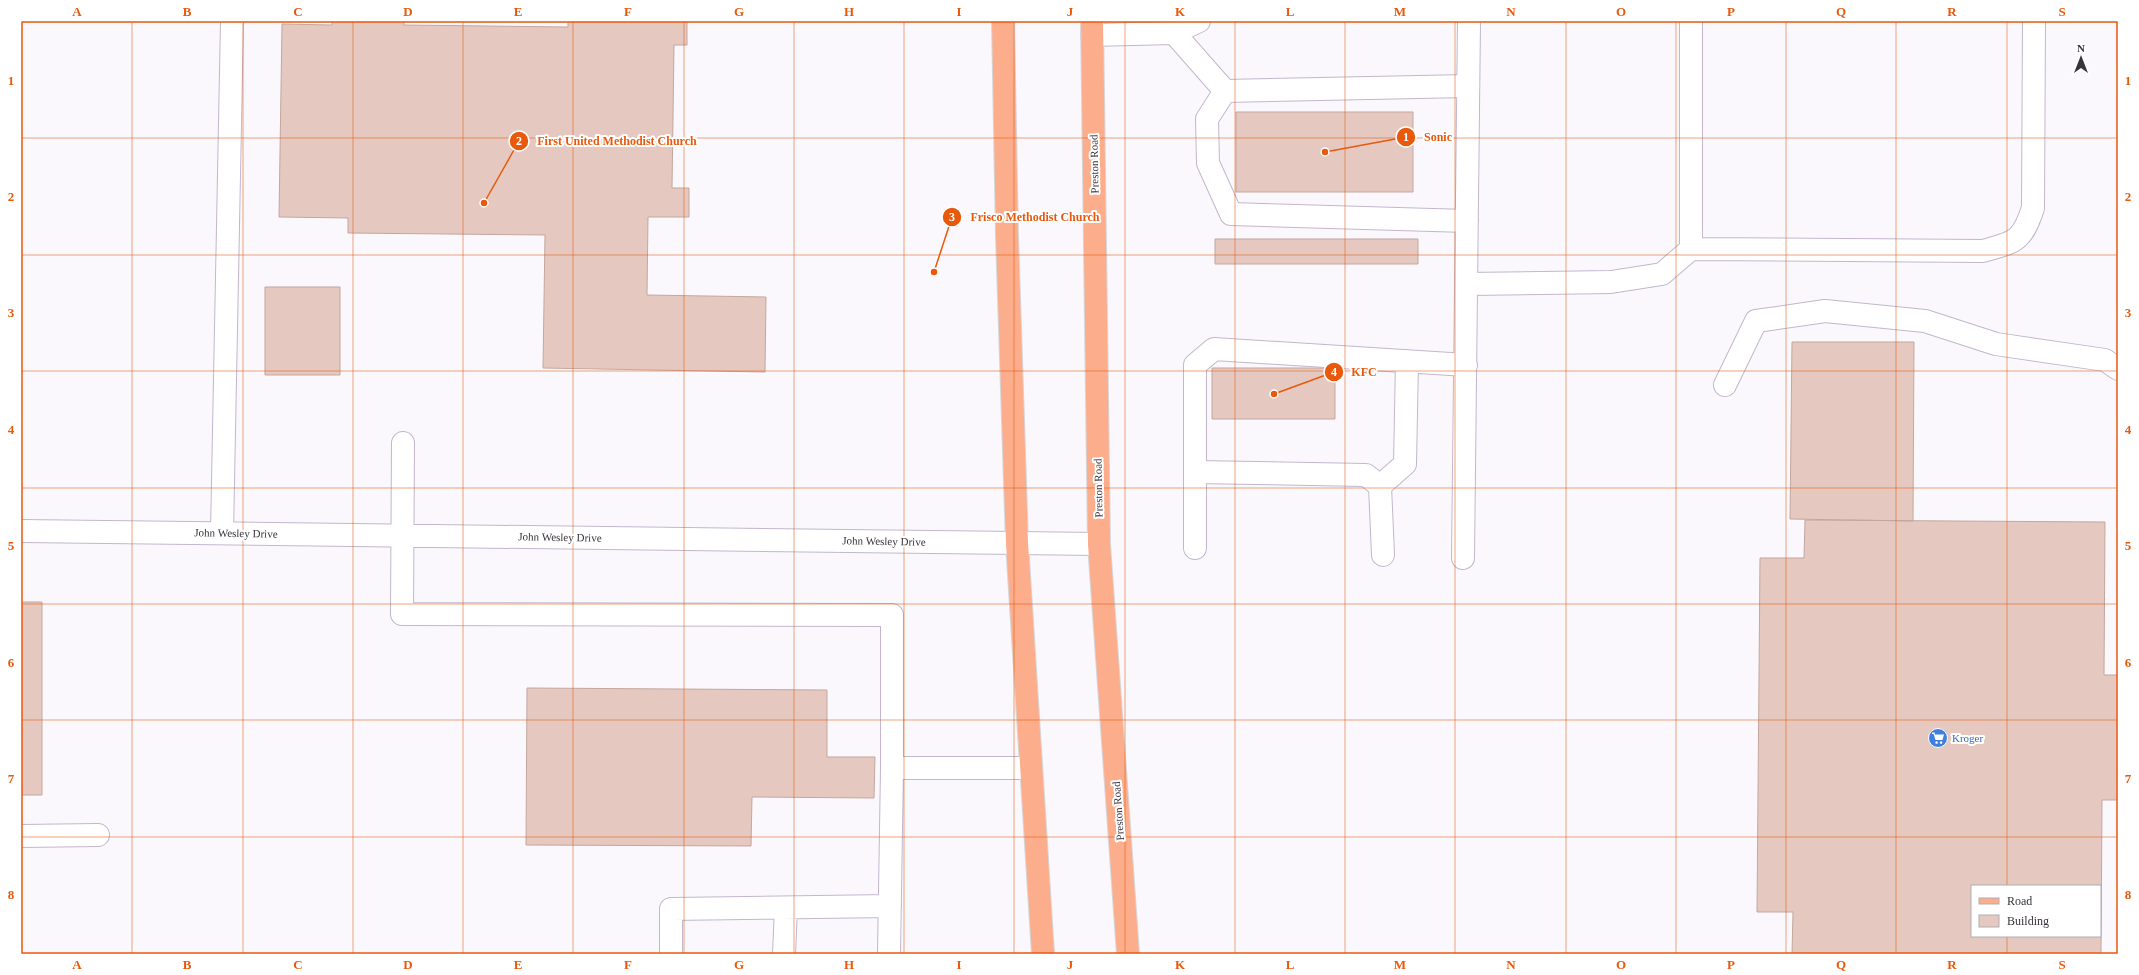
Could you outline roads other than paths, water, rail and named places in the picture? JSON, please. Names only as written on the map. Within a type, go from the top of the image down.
[{"type":"main road","points":[[1004,21],[1007,236],[1017,543],[1042,954]]},
{"type":"main road","name":"Preston Road","points":[[1092,28],[1099,544],[1128,954]]},
{"type":"street","points":[[222,533],[232,21]]},
{"type":"street","points":[[1092,28],[1174,33],[1199,21]]},
{"type":"street","points":[[1463,558],[1469,21]]},
{"type":"street","points":[[1691,21],[1691,249]]},
{"type":"street","points":[[1466,284],[1611,282],[1626,280],[1662,274],[1691,249],[1983,251],[2014,243],[2028,225],[2033,208],[2034,21]]},
{"type":"street","points":[[1174,33],[1224,91]]},
{"type":"street","points":[[1224,91],[1468,86]]},
{"type":"street","points":[[1224,91],[1207,119],[1208,164],[1231,214],[1467,221]]},
{"type":"street","points":[[1725,385],[1756,321],[1825,311],[1925,321],[1996,344],[2106,360],[2118,369]]},
{"type":"street","points":[[1195,548],[1195,365],[1214,349],[1466,365]]},
{"type":"street","points":[[1380,486],[1405,464],[1407,361]]},
{"type":"street","points":[[403,443],[402,614],[892,615],[892,768],[889,954]]},
{"type":"street","points":[[1195,472],[1366,475],[1380,486],[1383,555]]},
{"type":"street","name":"John Wesley Drive","points":[[21,531],[1099,544]]},
{"type":"street","points":[[892,768],[1031,768]]},
{"type":"street","points":[[21,836],[98,836]]},
{"type":"street","points":[[671,954],[671,909],[890,906]]},
{"type":"street","points":[[784,954],[786,908]]},
{"type":"place","name":"Sonic","points":[[1325,152]]},
{"type":"place","name":"First United Methodist Church","points":[[484,203]]},
{"type":"place","name":"Frisco Methodist Church","points":[[934,272]]},
{"type":"place","name":"KFC","points":[[1274,394]]},
{"type":"place","name":"Kroger","points":[[1938,738]]}]
